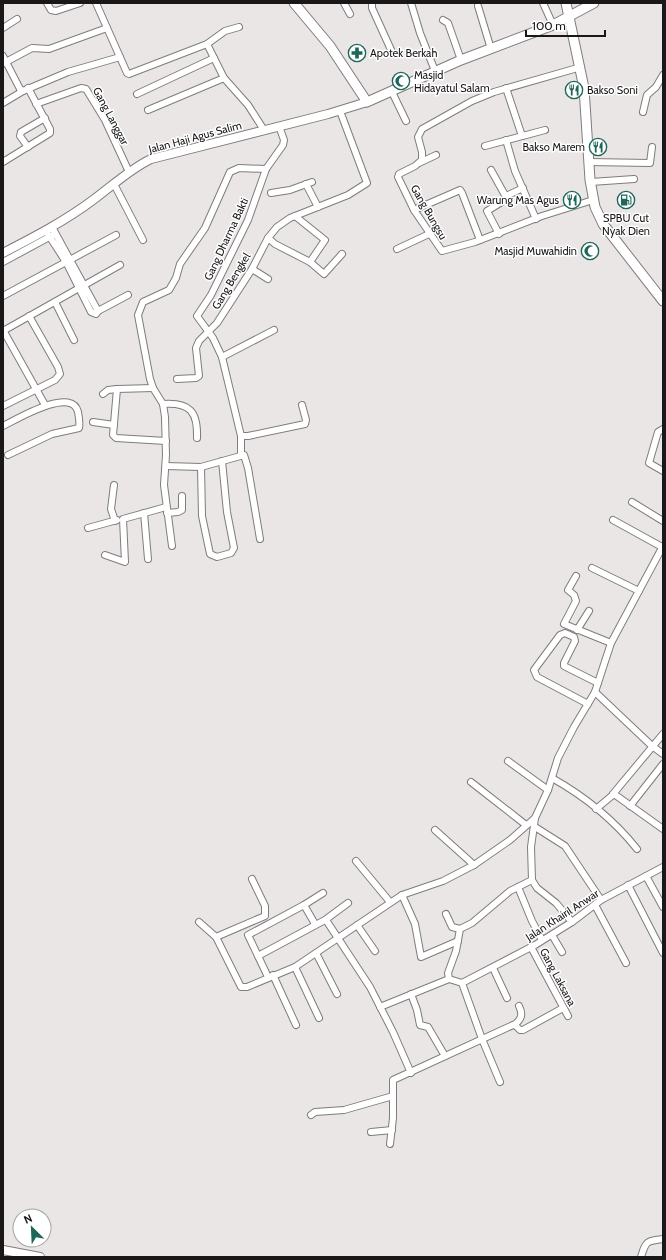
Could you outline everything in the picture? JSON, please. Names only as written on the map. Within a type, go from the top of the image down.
[{"type":"main road","points":[[294,3],[339,58],[367,102],[461,60],[571,17],[594,3]]},
{"type":"main road","points":[[566,3],[571,17],[584,88],[591,182],[593,200],[597,214],[603,224],[663,301]]},
{"type":"street","points":[[47,3],[51,10],[56,10],[80,3]]},
{"type":"street","points":[[96,3],[128,74],[207,44],[225,31],[239,27]]},
{"type":"street","points":[[344,3],[350,14]]},
{"type":"street","points":[[411,3],[420,33],[435,71]]},
{"type":"street","points":[[543,3],[553,24]]},
{"type":"street","points":[[372,6],[392,52]]},
{"type":"street","points":[[478,6],[491,49]]},
{"type":"street","points":[[3,28],[17,19]]},
{"type":"street","points":[[443,20],[448,23],[461,60]]},
{"type":"street","points":[[3,162],[50,133],[45,118],[25,89],[20,89],[4,60],[32,48],[49,49],[107,28]]},
{"type":"street","points":[[207,44],[224,78],[248,105],[264,130]]},
{"type":"street","points":[[3,103],[25,89],[68,72],[120,57]]},
{"type":"street","points":[[138,94],[214,58]]},
{"type":"street","points":[[418,163],[423,156],[418,137],[422,129],[472,101],[506,88],[581,68]]},
{"type":"street","points":[[643,112],[647,95],[656,87],[663,76]]},
{"type":"street","points":[[148,110],[224,78]]},
{"type":"street","name":"Gang Langgar","points":[[36,104],[81,88],[86,89],[104,120],[130,172]]},
{"type":"street","points":[[506,88],[522,136]]},
{"type":"street","points":[[392,92],[406,121]]},
{"type":"street","name":"Jalan Haji Agus Salim","points":[[3,253],[51,232],[146,161],[156,157],[340,111],[367,102]]},
{"type":"street","name":"Gang Bengkel","points":[[177,379],[196,378],[199,376],[196,348],[199,341],[217,323],[252,269],[268,238],[282,224],[295,216],[348,196],[367,183],[340,111]]},
{"type":"street","points":[[28,147],[20,136],[21,132],[45,118]]},
{"type":"street","name":"Gang Dharma Bakti","points":[[209,332],[197,316],[211,295],[248,220],[266,169],[284,142],[279,126]]},
{"type":"street","points":[[485,146],[545,130]]},
{"type":"street","points":[[506,140],[515,171],[536,219]]},
{"type":"street","points":[[589,162],[650,163],[652,148]]},
{"type":"street","points":[[418,163],[436,155]]},
{"type":"street","name":"Gang Bungsu","points":[[418,163],[398,175],[414,210],[442,251],[480,240]]},
{"type":"street","points":[[172,546],[164,485],[166,441],[164,404],[153,388],[138,315],[140,306],[143,302],[170,290],[176,278],[180,264],[205,228],[230,172],[239,168],[266,169]]},
{"type":"street","points":[[491,170],[506,196]]},
{"type":"street","points":[[591,182],[634,179]]},
{"type":"street","points":[[271,193],[287,191],[309,183],[318,207]]},
{"type":"street","points":[[114,184],[143,240]]},
{"type":"street","points":[[499,234],[488,211],[505,200],[506,196],[523,188]]},
{"type":"street","points":[[414,210],[460,190],[464,196],[480,240],[593,200]]},
{"type":"street","points":[[295,216],[325,240],[310,262]]},
{"type":"street","points":[[3,262],[51,232],[68,261],[93,314],[96,314],[98,311],[128,295]]},
{"type":"street","points":[[397,249],[429,234]]},
{"type":"street","points":[[3,296],[116,235]]},
{"type":"street","points":[[268,238],[275,244],[310,262],[324,274],[342,254]]},
{"type":"street","points":[[45,405],[3,331],[120,265]]},
{"type":"street","points":[[252,269],[268,279]]},
{"type":"street","points":[[55,302],[74,340]]},
{"type":"street","points":[[3,406],[55,380],[60,374],[58,367],[29,316]]},
{"type":"street","points":[[222,357],[274,330]]},
{"type":"street","points":[[209,332],[222,357],[241,436],[241,455]]},
{"type":"street","points":[[103,394],[108,390],[116,389],[153,388]]},
{"type":"street","points":[[116,389],[113,435],[116,438],[166,441]]},
{"type":"street","points":[[3,426],[45,405],[67,402],[75,405],[78,411],[79,428],[52,434],[8,455]]},
{"type":"street","points":[[164,404],[180,404],[190,410],[197,425],[197,438]]},
{"type":"street","points":[[241,436],[248,436],[305,424],[306,420],[302,406]]},
{"type":"street","points":[[94,422],[114,425]]},
{"type":"street","points":[[663,429],[658,432],[649,463],[663,471]]},
{"type":"street","points":[[166,466],[201,467],[244,455],[247,458],[260,538]]},
{"type":"street","points":[[201,467],[203,526],[210,554],[217,558],[234,551],[227,512],[222,461]]},
{"type":"street","points":[[114,485],[111,509],[114,521]]},
{"type":"street","points":[[88,528],[144,513],[167,510],[178,512],[182,510],[182,496]]},
{"type":"street","points":[[632,502],[663,521]]},
{"type":"street","points":[[144,513],[148,559]]},
{"type":"street","points":[[105,556],[122,563],[126,561],[122,519]]},
{"type":"street","points":[[572,922],[556,903],[537,888],[532,880],[532,847],[535,818],[548,790],[561,752],[595,692],[611,643],[662,546],[613,520]]},
{"type":"street","points":[[592,568],[639,591]]},
{"type":"street","points":[[576,576],[568,590],[574,595],[576,601],[564,623],[564,626],[611,643]]},
{"type":"street","points":[[577,630],[589,611]]},
{"type":"street","points":[[588,704],[537,677],[534,670],[560,635],[565,633],[574,637],[575,641],[564,663],[564,666],[598,683]]},
{"type":"street","points":[[595,692],[652,746],[663,754]]},
{"type":"street","points":[[596,809],[613,794],[663,734]]},
{"type":"street","points":[[508,761],[548,790]]},
{"type":"street","points":[[630,806],[663,764]]},
{"type":"street","points":[[552,778],[570,788],[596,809],[628,837],[637,849]]},
{"type":"street","points":[[471,782],[526,825]]},
{"type":"street","points":[[613,794],[663,829]]},
{"type":"street","points":[[199,922],[216,937],[242,988],[247,987],[270,976],[295,967],[402,895],[443,881],[474,865],[510,840],[535,818]]},
{"type":"street","points":[[535,827],[565,846],[601,900]]},
{"type":"street","points":[[435,830],[474,865]]},
{"type":"street","points":[[356,861],[390,902]]},
{"type":"street","name":"Jalan Khairil Anwar","points":[[462,983],[493,968],[552,935],[601,900],[663,867]]},
{"type":"street","points":[[646,876],[663,907]]},
{"type":"street","points":[[216,937],[265,916],[265,906],[252,879]]},
{"type":"street","points":[[446,914],[452,927],[460,929],[472,923],[504,895],[532,880]]},
{"type":"street","points":[[628,885],[663,953]]},
{"type":"street","points":[[518,887],[532,921],[542,940]]},
{"type":"street","points":[[296,1025],[248,935],[323,893]]},
{"type":"street","points":[[402,895],[415,924],[422,956],[458,941]]},
{"type":"street","points":[[258,956],[288,941],[315,924],[326,920],[348,903]]},
{"type":"street","points":[[304,905],[315,924]]},
{"type":"street","points":[[595,905],[626,963]]},
{"type":"street","points":[[326,920],[365,977],[411,1073]]},
{"type":"street","points":[[357,925],[375,951]]},
{"type":"street","points":[[449,979],[448,972],[458,941],[460,929]]},
{"type":"street","points":[[552,935],[562,952]]},
{"type":"street","name":"Gang Laksana","points":[[531,947],[568,1016]]},
{"type":"street","points":[[316,953],[337,994]]},
{"type":"street","points":[[295,967],[319,1018]]},
{"type":"street","points":[[493,968],[507,998]]},
{"type":"street","points":[[380,1007],[449,979],[462,983],[482,1039],[500,1082]]},
{"type":"street","points":[[411,994],[417,1010],[420,1026],[428,1027],[445,1056]]},
{"type":"street","points":[[390,1144],[393,1096],[391,1081],[514,1025],[520,1020],[522,1014],[519,1006]]},
{"type":"street","points":[[514,1025],[521,1030],[563,1008]]},
{"type":"street","points":[[311,1115],[315,1112],[344,1110],[393,1096]]},
{"type":"street","points":[[372,1132],[392,1130]]},
{"type":"street","points":[[641,1257],[643,1249],[648,1241],[663,1238]]},
{"type":"street","points":[[3,1250],[40,1257]]},
{"type":"place","name":"Apotek Berkah","points":[[357,53]]},
{"type":"place","name":"Masjid Hidayatul Salam","points":[[401,81]]},
{"type":"place","name":"Bakso Soni","points":[[574,90]]},
{"type":"place","name":"Bakso Marem","points":[[598,147]]},
{"type":"place","name":"Warung Mas Agus","points":[[572,200]]},
{"type":"place","name":"SPBU Cut Nyak Dien","points":[[626,200]]},
{"type":"place","name":"Masjid Muwahidin","points":[[590,251]]}]
